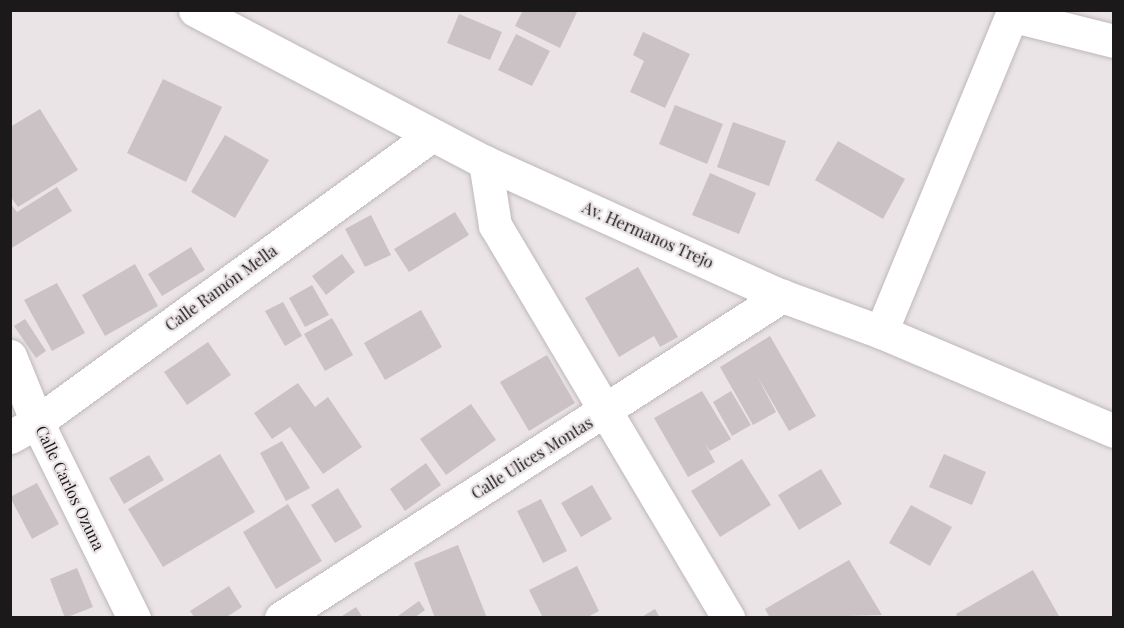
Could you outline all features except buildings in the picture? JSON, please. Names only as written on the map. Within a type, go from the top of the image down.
[{"type":"street","name":"Av. Hermanos Trejo","points":[[195,10],[430,136],[485,162],[782,296],[881,332],[1113,431]]},
{"type":"street","points":[[881,332],[1014,13],[1113,41]]},
{"type":"street","name":"Calle Ramón Mella","points":[[24,430],[430,136]]},
{"type":"street","points":[[485,162],[495,225],[728,618]]},
{"type":"street","name":"Calle Ulices Montas","points":[[281,618],[605,412],[782,296]]},
{"type":"street","name":"Calle Carlos Ozuna","points":[[10,356],[24,430],[134,618]]}]
